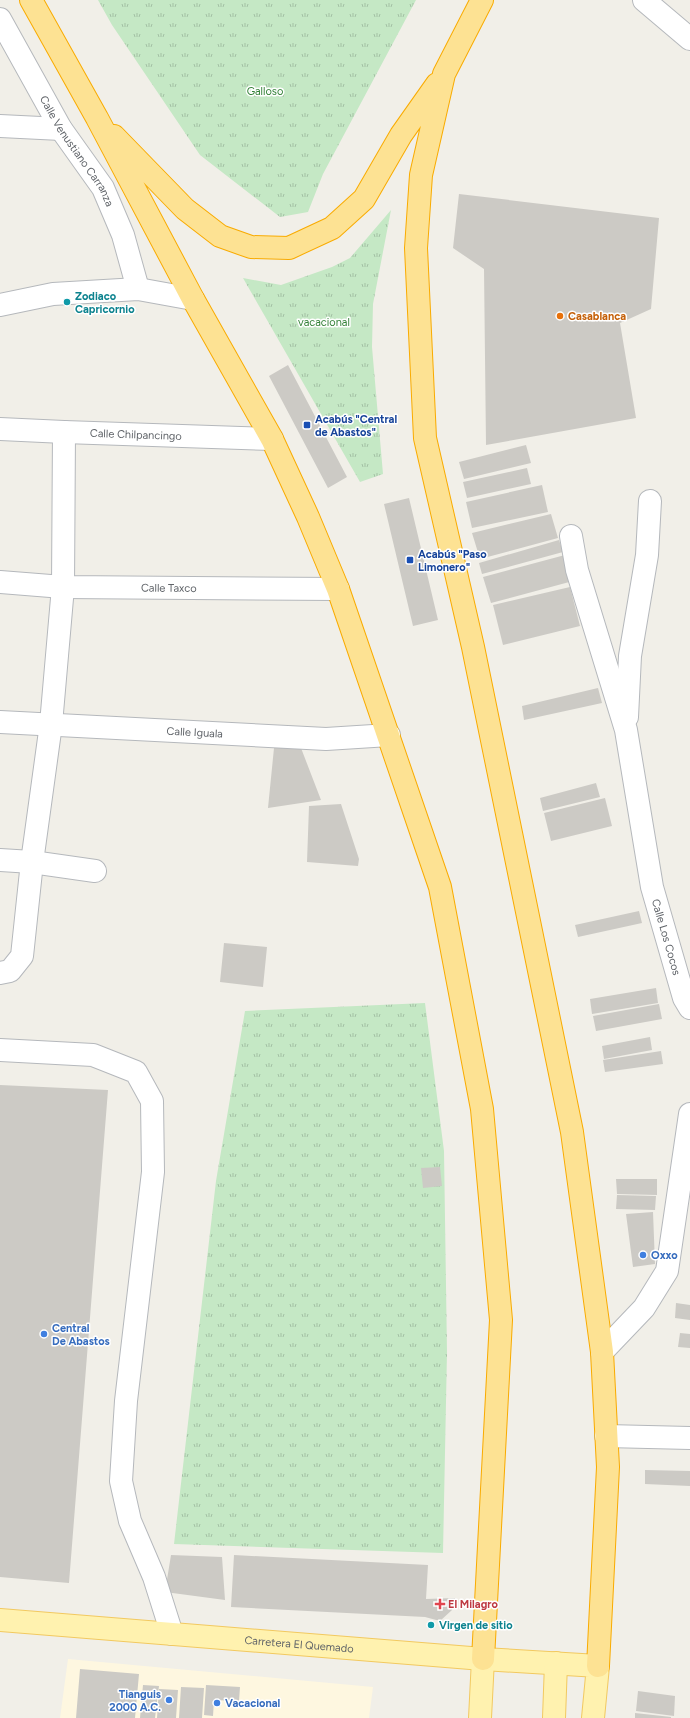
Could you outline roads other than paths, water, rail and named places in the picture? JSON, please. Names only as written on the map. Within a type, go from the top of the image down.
[{"type":"highway","points":[[31,0],[97,118],[193,299],[272,439],[308,517],[338,589],[440,887],[482,1109],[501,1320],[483,1659]]},
{"type":"highway","points":[[97,118],[186,209],[220,236],[251,247],[289,248],[332,228],[364,199],[402,135],[444,74],[482,0]]},
{"type":"highway","points":[[444,74],[421,176],[416,248],[425,438],[473,647],[572,1132],[602,1352],[608,1468],[598,1666]]},
{"type":"main road","name":"Carretera El Quemado","points":[[0,1620],[483,1659],[598,1666]]},
{"type":"main road","points":[[480,1718],[483,1659]]},
{"type":"main road","points":[[554,1718],[556,1663]]},
{"type":"main road","points":[[593,1718],[598,1666]]},
{"type":"street","points":[[644,0],[690,39]]},
{"type":"street","name":"Calle Venustiano Carranza","points":[[0,19],[61,129],[103,188],[123,235],[138,289]]},
{"type":"street","points":[[0,126],[61,129]]},
{"type":"street","points":[[0,305],[53,294],[138,289],[193,299]]},
{"type":"street","name":"Calle Chilpancingo","points":[[0,429],[272,439]]},
{"type":"street","points":[[0,972],[10,971],[22,956],[32,862],[51,724],[63,587],[64,432]]},
{"type":"street","points":[[626,730],[630,656],[647,555],[650,501]]},
{"type":"street","points":[[572,536],[577,570],[626,730]]},
{"type":"street","name":"Calle Taxco","points":[[0,582],[63,587],[338,589]]},
{"type":"street","name":"Calle Iguala","points":[[0,722],[326,739],[389,735]]},
{"type":"street","name":"Calle Los Cocos","points":[[626,730],[652,888],[684,998],[690,1008]]},
{"type":"street","points":[[0,860],[32,862],[95,871]]},
{"type":"street","points":[[0,1050],[93,1055],[136,1072],[152,1101],[153,1172],[126,1401],[121,1481],[130,1521],[154,1577],[172,1634]]},
{"type":"street","points":[[602,1352],[644,1308],[667,1271],[689,1123]]},
{"type":"street","points":[[606,1436],[690,1438]]},
{"type":"place","name":"Zodiaco Capricornio","points":[[67,302]]},
{"type":"place","name":"Casablanca","points":[[560,316]]},
{"type":"place","name":"Acabús \"Central de Abastos\"","points":[[307,425]]},
{"type":"place","name":"Acabús \"Paso Limonero\"","points":[[410,560]]},
{"type":"place","name":"Oxxo","points":[[643,1255]]},
{"type":"place","name":"Central De Abastos","points":[[44,1334]]},
{"type":"place","name":"El Milagro","points":[[440,1604]]},
{"type":"place","name":"Virgen de sitio","points":[[431,1625]]},
{"type":"place","name":"Tianguis 2000 A.C.","points":[[169,1700]]},
{"type":"place","name":"Vacacional","points":[[217,1703]]},
{"type":"park label","name":"Galloso","points":[[265,91]]},
{"type":"park label","name":"vacacional","points":[[324,322]]}]
